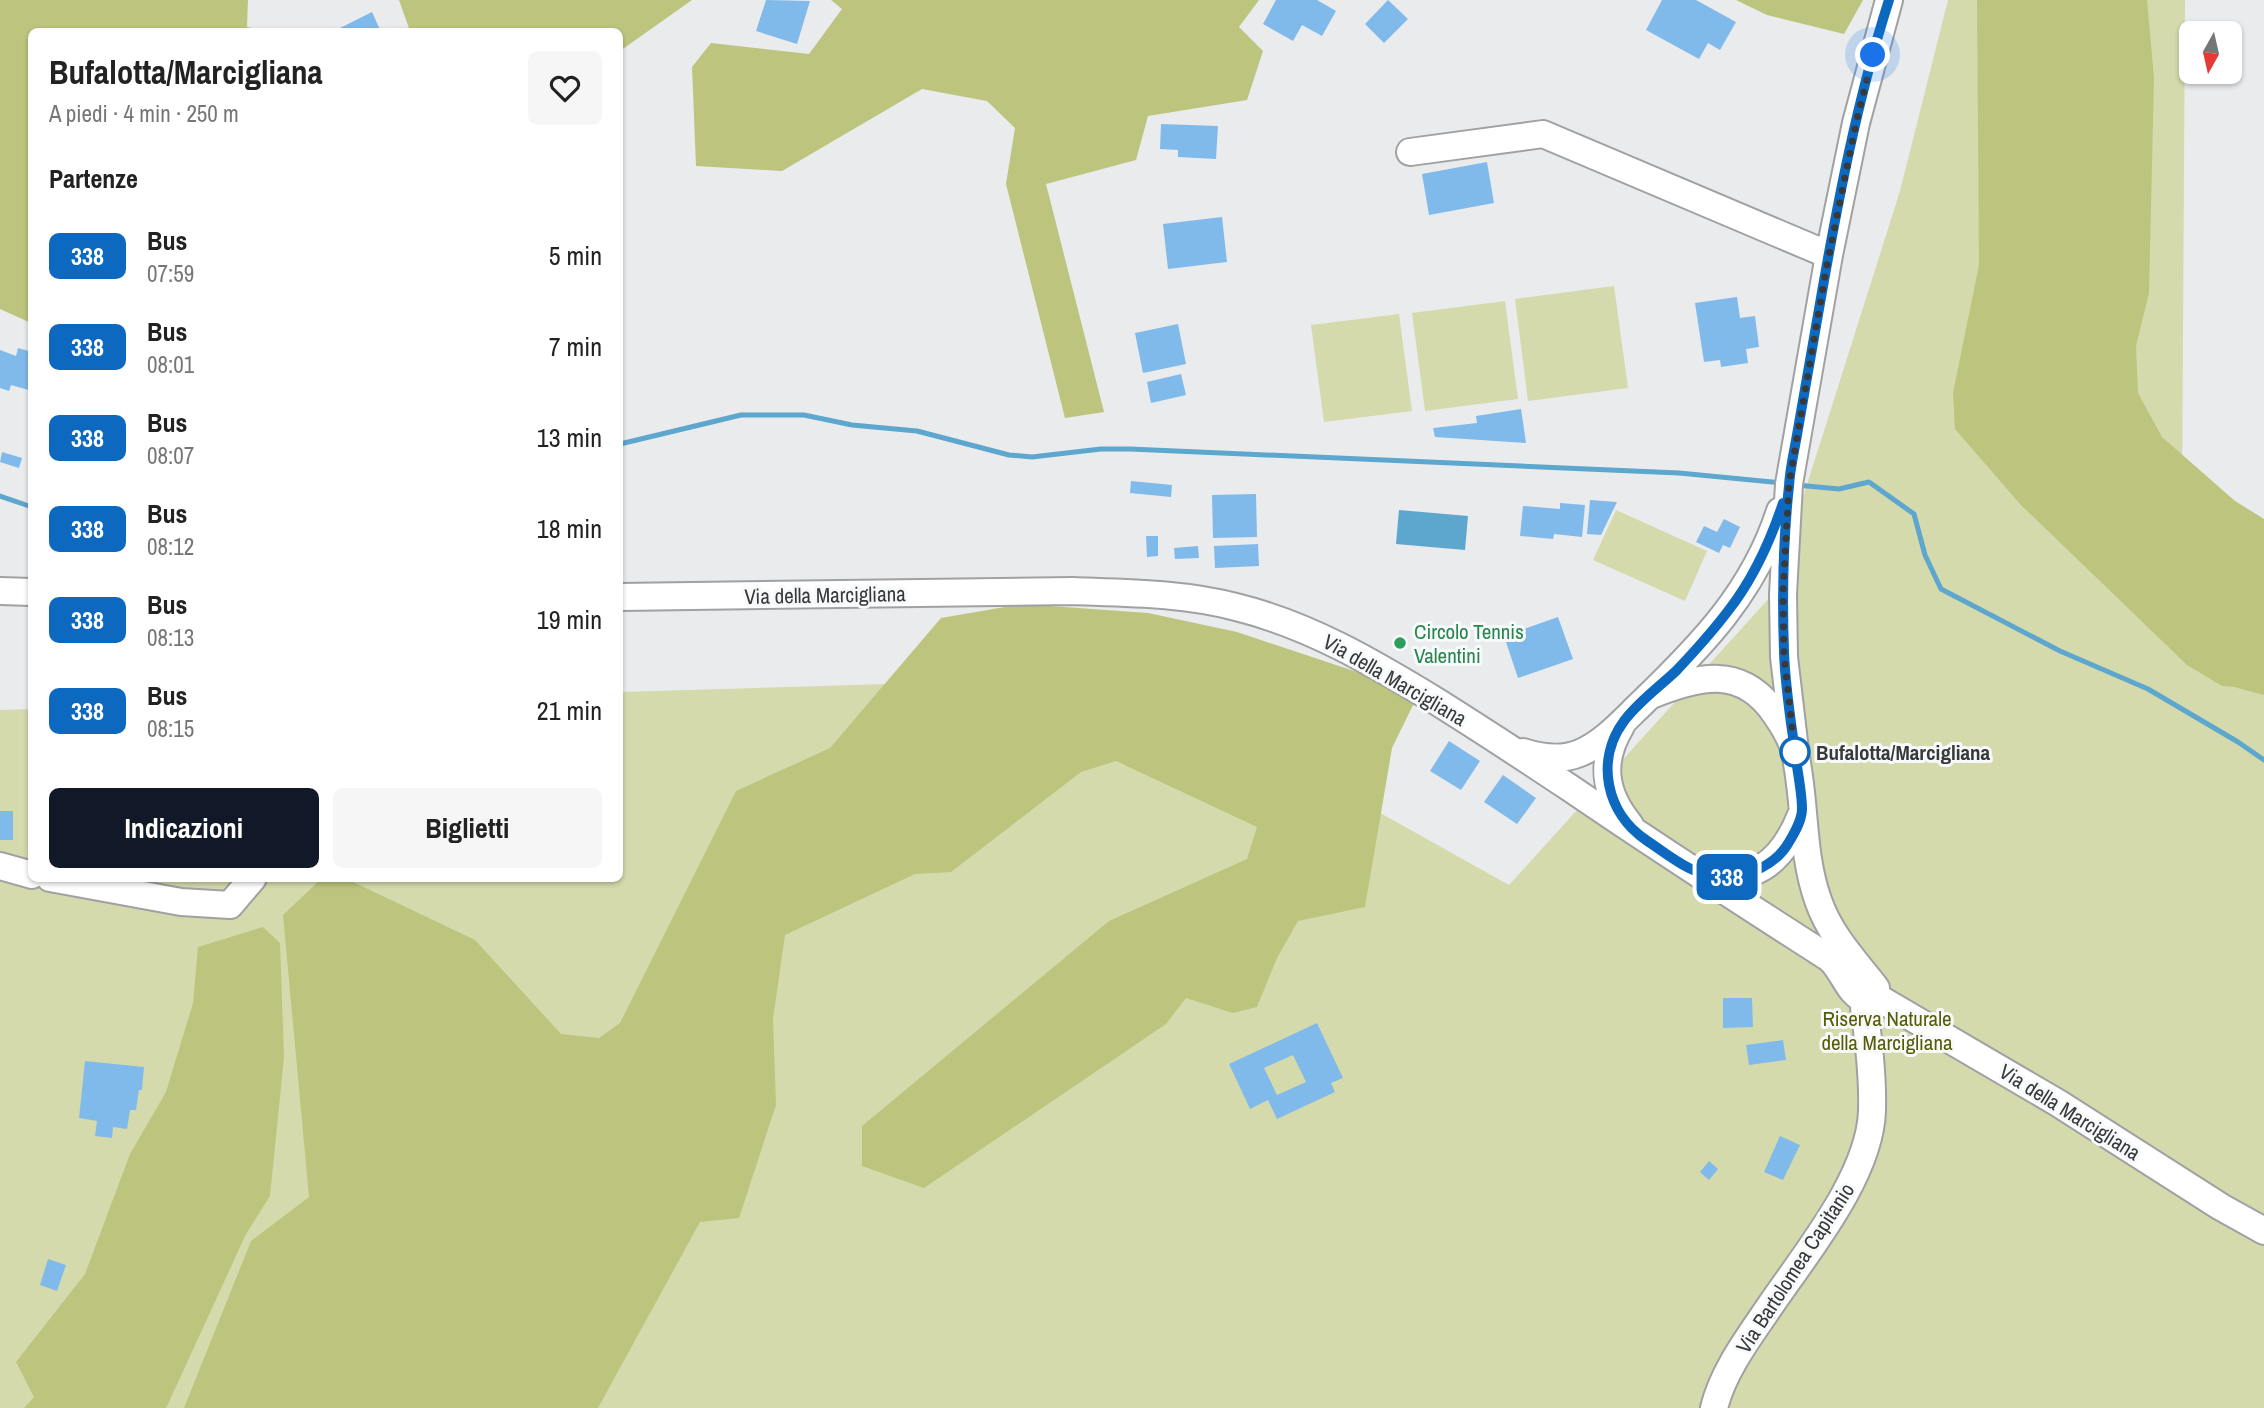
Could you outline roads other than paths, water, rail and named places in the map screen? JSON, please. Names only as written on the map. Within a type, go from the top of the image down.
[{"type":"street","points":[[1869,998],[1876,988],[1832,931],[1818,900],[1806,857],[1784,656],[1783,594],[1789,484],[1829,255],[1858,113],[1889,0]]},
{"type":"street","points":[[1410,152],[1543,134],[1829,255]]},
{"type":"street","points":[[1505,744],[1536,755],[1565,758],[1597,744],[1625,719],[1678,669],[1746,587],[1770,538],[1789,484]]},
{"type":"street","points":[[0,591],[28,592]]},
{"type":"street","name":"Via della Marcigliana","points":[[623,597],[1073,591],[1206,601],[1266,615],[1334,642],[1505,744],[1690,870],[1829,958],[1842,972],[1856,995],[1869,998],[2058,1103],[2221,1207],[2264,1231]]},
{"type":"street","points":[[1649,696],[1692,681],[1727,679],[1740,682],[1761,695],[1770,706],[1795,750]]},
{"type":"street","points":[[1625,719],[1609,751],[1607,783],[1616,806],[1637,834]]},
{"type":"street","points":[[1690,870],[1725,877],[1751,873],[1764,867],[1787,846],[1802,812]]},
{"type":"street","points":[[0,866],[28,874]]},
{"type":"street","points":[[72,882],[181,902],[230,905],[250,882]]},
{"type":"street","name":"Via Bartolomea Capitanio","points":[[1714,1408],[1727,1376],[1752,1332],[1828,1221],[1857,1172],[1867,1142],[1872,1112],[1869,998]]},
{"type":"water","points":[[1399,510],[1468,516],[1465,550],[1396,544]]},
{"type":"waterway","points":[[623,443],[741,415],[804,415],[852,425],[917,431],[1009,455],[1032,457],[1101,449],[1130,449],[1679,473],[1783,483]]},
{"type":"waterway","points":[[1796,485],[1839,489],[1869,482],[1914,514],[1925,555],[1941,589],[2060,651],[2148,689],[2264,760]]},
{"type":"waterway","points":[[0,496],[28,506]]},
{"type":"place","name":"Circolo Tennis Valentini","points":[[1400,643]]},
{"type":"place","name":"Bufalotta/Marcigliana","points":[[1795,752]]},
{"type":"park label","name":"Riserva Naturale della Marcigliana","points":[[1887,1030]]}]
